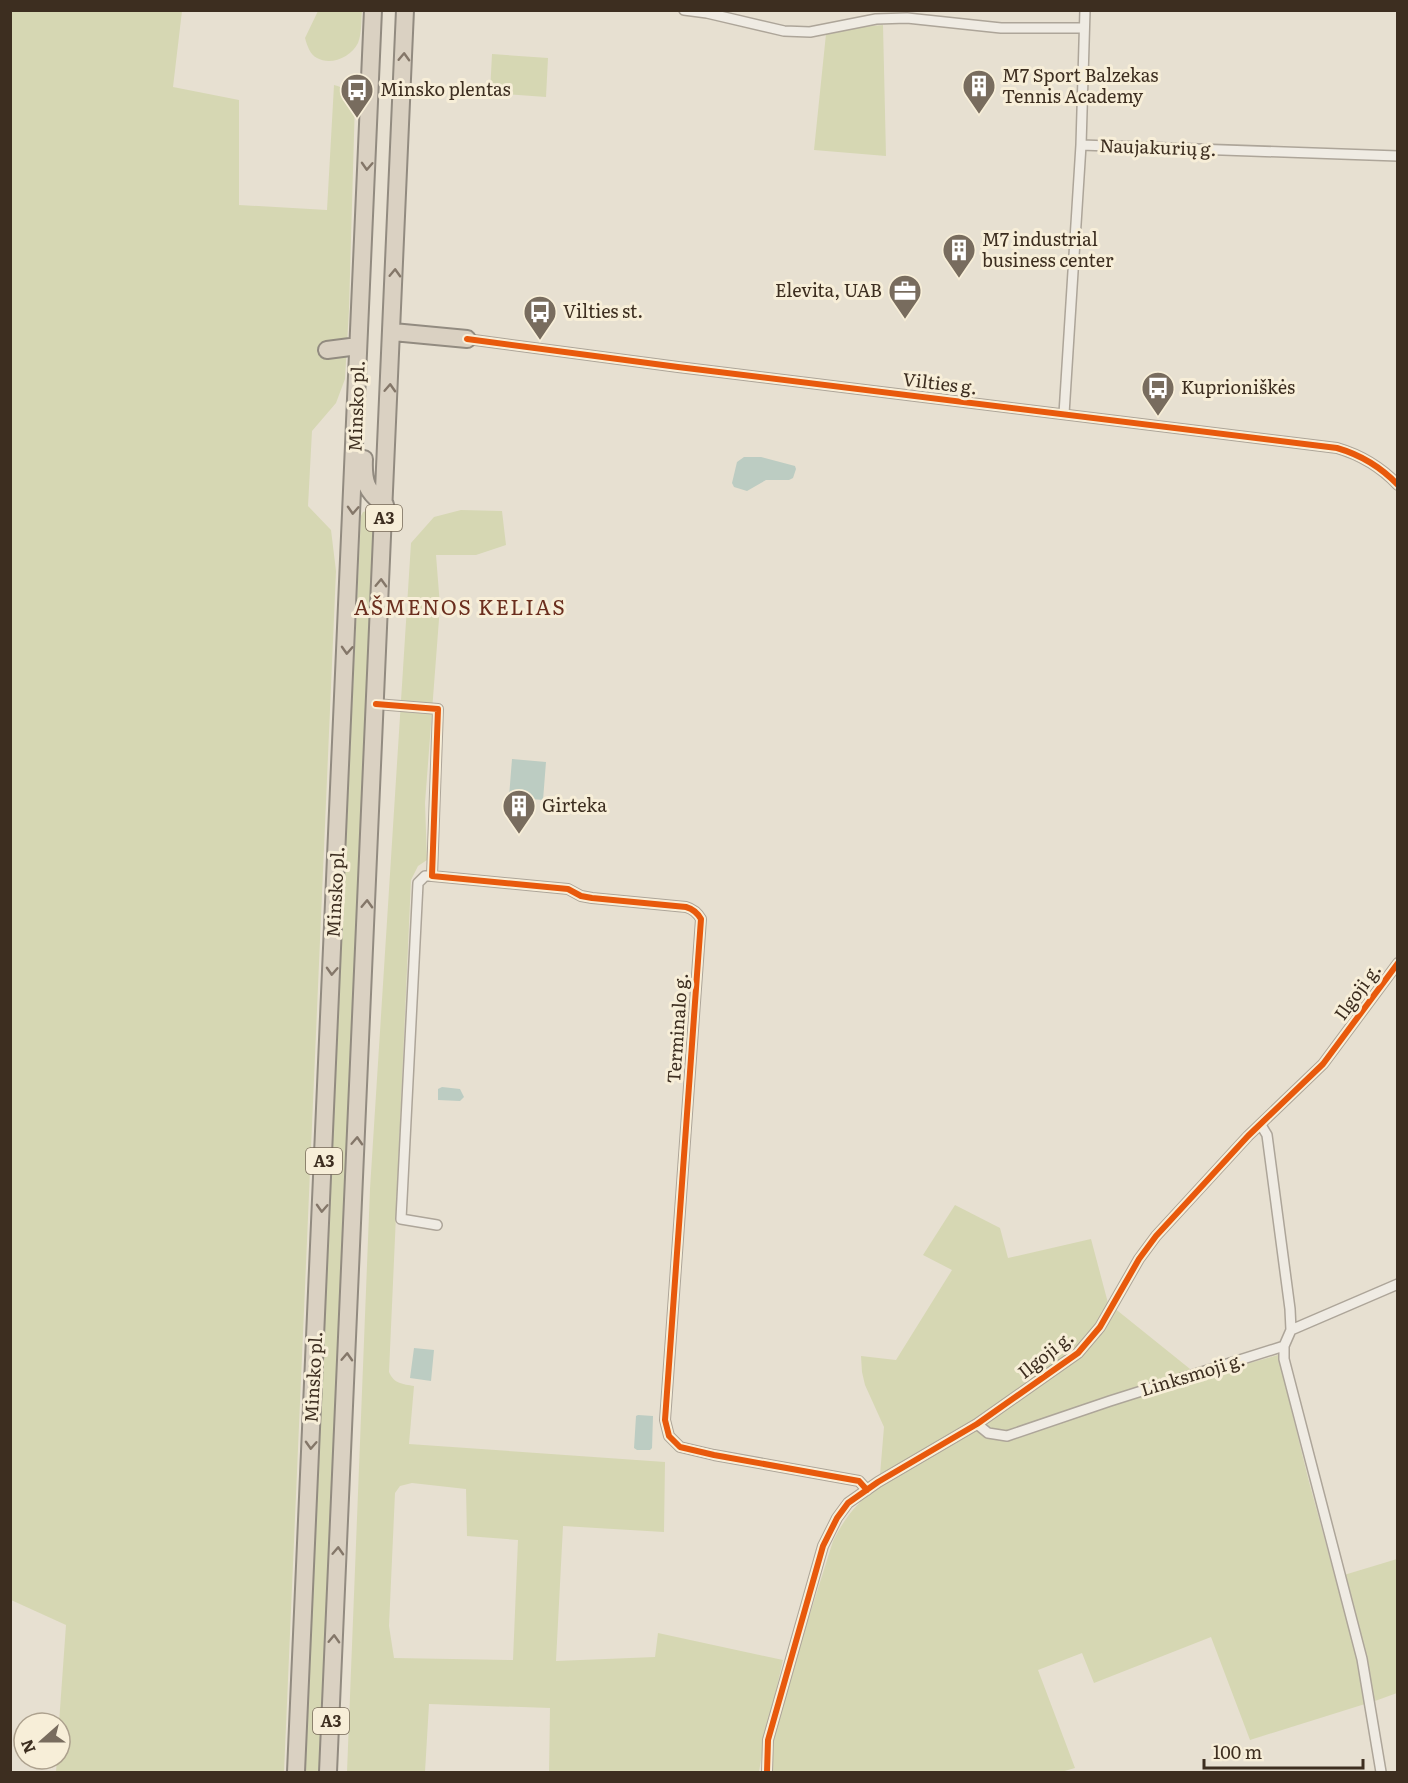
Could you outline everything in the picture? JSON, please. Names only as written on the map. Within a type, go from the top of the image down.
[{"type":"highway","name":"Minsko pl.","points":[[296,1773],[373,10]]},
{"type":"highway","name":"Minsko pl.","points":[[328,1773],[393,332],[405,10]]},
{"type":"highway","points":[[393,332],[467,339]]},
{"type":"highway","points":[[327,350],[358,346]]},
{"type":"highway","points":[[358,378],[365,417],[364,474],[372,496],[385,505]]},
{"type":"street","points":[[684,10],[741,15],[784,31],[810,32],[876,19],[907,18],[1001,28],[1084,28]]},
{"type":"street","points":[[1081,145],[1085,10]]},
{"type":"street","name":"Naujakurių g.","points":[[1064,414],[1081,145],[1398,156]]},
{"type":"street","name":"Vilties g.","points":[[467,339],[1337,448],[1361,456],[1398,485]]},
{"type":"street","points":[[376,704],[438,709],[432,876],[424,876],[418,883],[401,1219],[437,1225]]},
{"type":"street","name":"Terminalo g.","points":[[432,876],[568,890],[592,898],[686,907],[699,915],[701,920],[665,1420],[669,1436],[680,1447],[859,1481],[867,1490]]},
{"type":"street","name":"Ilgoji g.","points":[[767,1773],[768,1740],[823,1546],[837,1518],[848,1503],[977,1424],[1078,1353],[1100,1327],[1139,1259],[1156,1236],[1261,1125],[1323,1064],[1398,963]]},
{"type":"street","points":[[1261,1125],[1267,1135],[1290,1310],[1291,1330],[1284,1346],[1284,1359],[1362,1659],[1381,1773]]},
{"type":"street","points":[[1291,1330],[1398,1284]]},
{"type":"street","name":"Linksmoji g.","points":[[977,1424],[988,1433],[1007,1436],[1284,1346]]},
{"type":"green space","points":[[11,11],[182,11],[173,87],[239,100],[239,205],[327,210],[334,85],[346,90],[355,101],[345,379],[336,403],[312,431],[308,506],[331,530],[336,571],[284,1772],[56,1772],[72,1771],[72,1711],[60,1711],[66,1625],[11,1600]]},
{"type":"green space","points":[[318,11],[362,11],[358,43],[346,56],[328,61],[315,57],[311,52],[305,38]]},
{"type":"green space","points":[[883,25],[886,156],[814,150],[826,34],[851,28]]},
{"type":"green space","points":[[492,54],[548,58],[546,97],[490,93]]},
{"type":"green space","points":[[461,510],[502,511],[506,545],[476,555],[436,555],[440,606],[425,803],[427,860],[418,866],[411,880],[389,1372],[396,1381],[414,1386],[409,1444],[665,1462],[664,1532],[563,1526],[556,1661],[655,1657],[658,1633],[783,1660],[759,1772],[549,1772],[550,1708],[429,1704],[425,1772],[347,1772],[370,1189],[411,543],[434,517]],"holes":[[[412,1483],[466,1489],[467,1536],[518,1540],[513,1660],[394,1658],[389,1626],[395,1493],[400,1486]]]},
{"type":"green space","points":[[374,511],[377,518],[321,1772],[303,1772],[361,516],[363,512]]},
{"type":"green space","points":[[955,1205],[1000,1228],[1008,1258],[1091,1239],[1108,1303],[1200,1377],[1278,1355],[1308,1478],[1357,1658],[1365,1704],[1250,1740],[1211,1637],[1094,1683],[1082,1653],[1038,1670],[1075,1768],[1061,1772],[771,1772],[772,1746],[778,1715],[833,1541],[854,1509],[884,1484],[880,1475],[884,1427],[865,1385],[861,1356],[896,1360],[952,1270],[923,1255]]},
{"type":"green space","points":[[1397,1559],[1397,1693],[1375,1701],[1344,1575]]},
{"type":"shaded area","points":[[744,457],[761,457],[795,466],[796,469],[793,478],[789,480],[766,480],[747,491],[734,487],[732,483],[737,462]]},
{"type":"shaded area","points":[[512,759],[546,762],[543,800],[509,797]]},
{"type":"shaded area","points":[[442,1087],[460,1089],[464,1097],[460,1101],[438,1100],[438,1089]]},
{"type":"shaded area","points":[[414,1348],[434,1350],[431,1381],[410,1378]]},
{"type":"shaded area","points":[[636,1416],[653,1416],[652,1448],[650,1450],[634,1448]]},
{"type":"cycle path","points":[[467,339],[1337,448],[1370,462],[1398,485]]},
{"type":"cycle path","points":[[376,704],[438,709],[432,876],[568,889],[581,896],[592,898],[686,907],[695,911],[701,919],[665,1420],[669,1436],[680,1447],[859,1481],[867,1490]]},
{"type":"cycle path","points":[[767,1772],[768,1740],[823,1546],[837,1518],[848,1503],[878,1482],[977,1424],[1078,1353],[1100,1327],[1139,1259],[1156,1236],[1248,1136],[1323,1064],[1398,963]]},
{"type":"place","name":"M7 Sport Balzekas Tennis Academy","points":[[979,115]]},
{"type":"place","name":"Minsko plentas","points":[[357,119]]},
{"type":"place","name":"M7 industrial business center","points":[[959,279]]},
{"type":"place","name":"Elevita, UAB","points":[[905,320]]},
{"type":"place","name":"Vilties st.","points":[[540,341]]},
{"type":"place","name":"Kuprioniškės","points":[[1158,417]]},
{"type":"place","name":"Girteka","points":[[519,835]]},
{"type":"district","name":"AŠMENOS KELIAS","points":[[460,608]]}]
